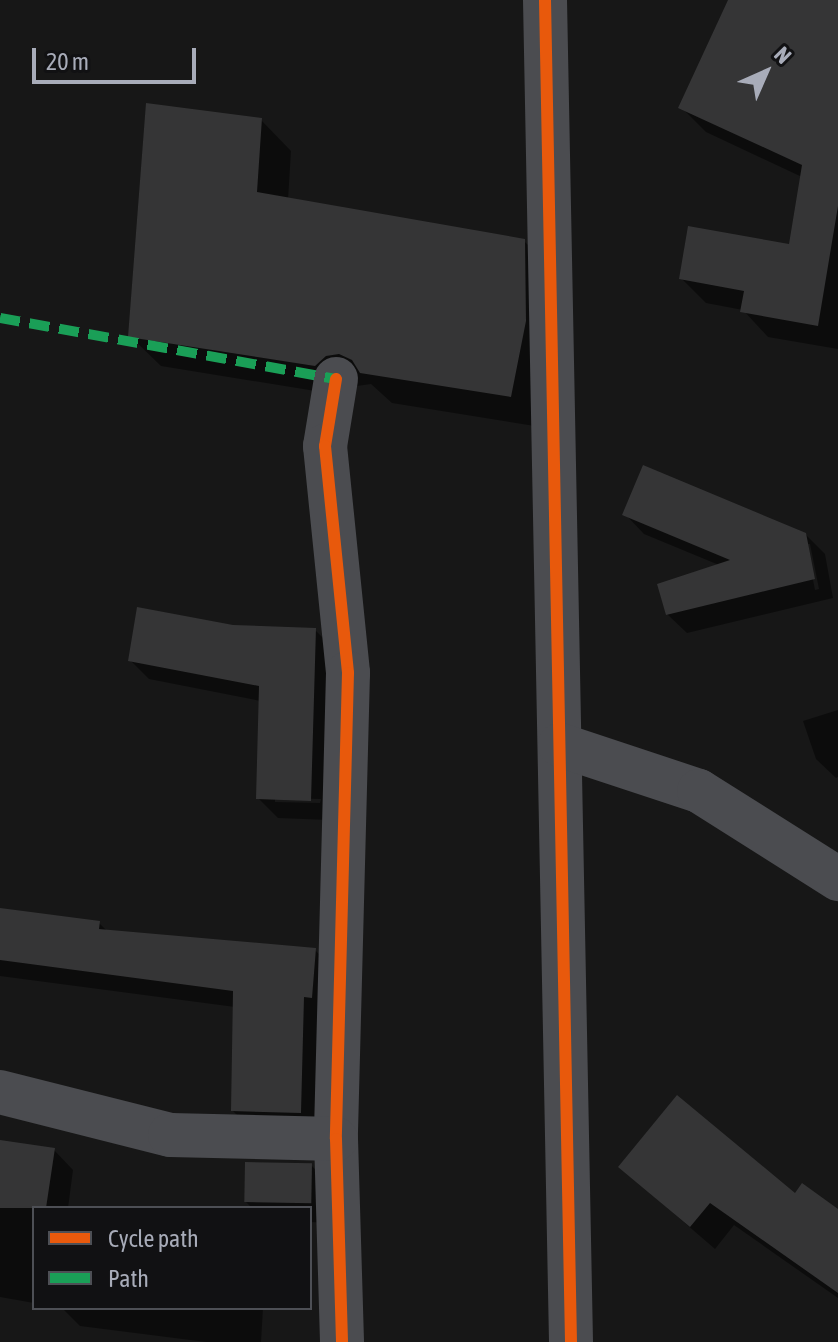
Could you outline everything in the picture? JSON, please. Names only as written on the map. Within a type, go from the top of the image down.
[{"type":"street","points":[[545,0],[571,1342]]},
{"type":"street","points":[[336,379],[325,446],[348,673],[336,1139],[342,1342]]},
{"type":"street","points":[[560,745],[699,791],[838,879]]},
{"type":"street","points":[[0,1092],[170,1135],[336,1139]]},
{"type":"building","points":[[728,0],[838,0],[838,206],[818,326],[740,312],[744,291],[679,279],[688,226],[789,244],[802,165],[678,108]]},
{"type":"building","points":[[146,103],[262,118],[257,192],[525,239],[526,321],[511,397],[360,373],[352,360],[339,354],[326,356],[315,366],[128,337]]},
{"type":"building","points":[[643,465],[806,533],[815,579],[666,615],[657,584],[730,560],[622,515]]},
{"type":"building","points":[[137,607],[233,625],[316,628],[311,801],[256,799],[259,686],[128,661]]},
{"type":"building","points":[[0,908],[100,921],[99,929],[316,948],[312,998],[304,997],[301,1113],[231,1111],[233,991],[0,960]]},
{"type":"building","points":[[677,1095],[795,1193],[802,1183],[838,1209],[838,1293],[710,1203],[690,1227],[618,1167]]},
{"type":"building","points":[[0,1140],[55,1148],[46,1206],[0,1208]]},
{"type":"building","points":[[245,1162],[312,1163],[311,1203],[244,1202]]},
{"type":"marked path","points":[[0,318],[336,379]]},
{"type":"cycle path","points":[[545,0],[571,1342]]},
{"type":"cycle path","points":[[336,379],[325,446],[348,673],[336,1139],[342,1342]]}]
